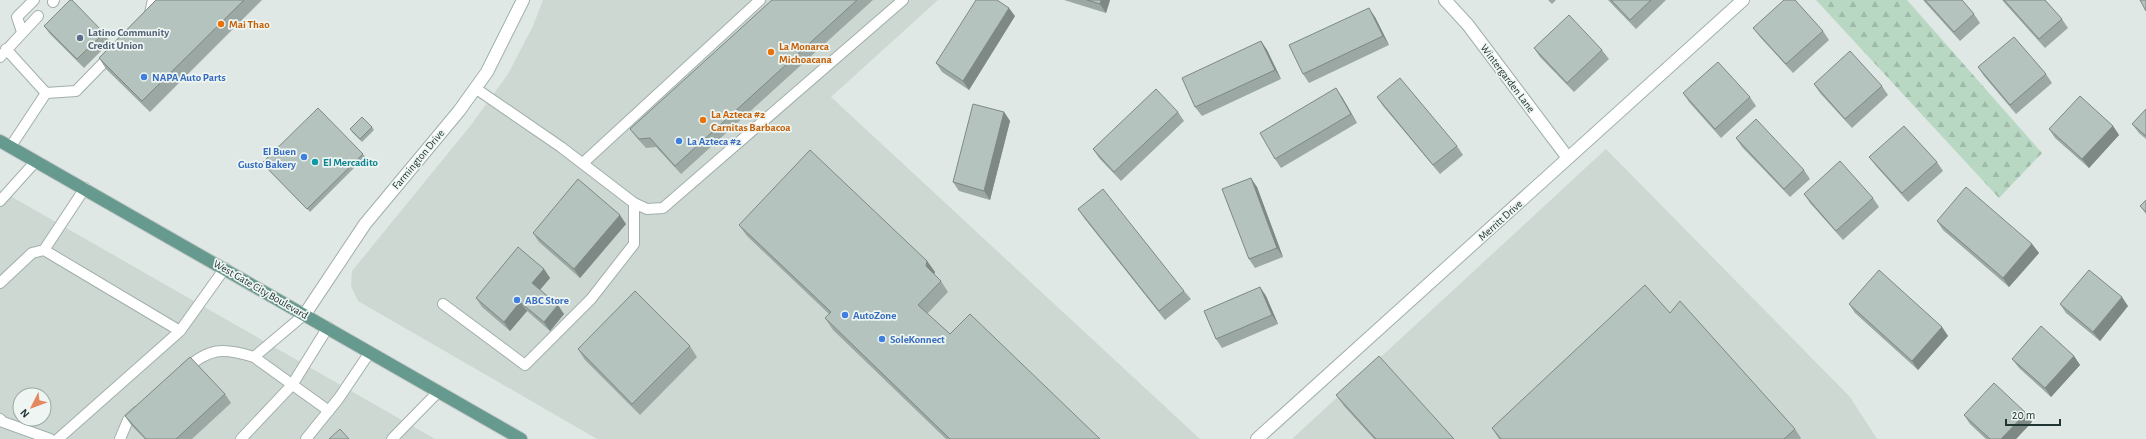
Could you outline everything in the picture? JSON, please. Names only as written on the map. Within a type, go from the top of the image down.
[{"type":"main road","name":"West Gate City Boulevard","points":[[0,140],[521,439]]},
{"type":"street","name":"Farmington Drive","points":[[305,314],[365,224],[459,110],[487,72],[523,0]]},
{"type":"street","name":"Wintergarden Lane","points":[[1445,0],[1468,25],[1568,158]]},
{"type":"street","name":"Merritt Drive","points":[[1257,439],[1743,0]]},
{"type":"lane","points":[[22,32],[17,17],[34,0]]},
{"type":"lane","points":[[140,26],[150,15],[152,0]]},
{"type":"lane","points":[[583,163],[760,0]]},
{"type":"lane","points":[[475,88],[583,163],[634,203],[647,209],[663,208],[903,0]]},
{"type":"lane","points":[[38,16],[3,53],[46,93],[76,91],[119,47]]},
{"type":"lane","points":[[11,146],[46,93]]},
{"type":"lane","points":[[0,201],[36,161]]},
{"type":"lane","points":[[0,283],[32,253],[44,250],[84,188]]},
{"type":"lane","points":[[443,304],[525,365],[591,299],[634,244],[634,203]]},
{"type":"lane","points":[[44,250],[180,330]]},
{"type":"lane","points":[[58,439],[180,330],[225,268]]},
{"type":"lane","points":[[254,356],[305,314]]},
{"type":"lane","points":[[241,439],[292,384],[328,327]]},
{"type":"lane","points":[[178,376],[194,361],[210,352],[225,351],[254,356],[328,411]]},
{"type":"lane","points":[[306,439],[338,398],[370,352]]},
{"type":"lane","points":[[392,439],[439,391]]},
{"type":"lane","points":[[120,439],[128,420],[145,405]]},
{"type":"lane","points":[[0,419],[3,422],[50,439]]},
{"type":"shaded area","points":[[543,0],[938,0],[831,97],[1200,439],[597,439],[358,301],[351,286],[352,271],[471,125],[508,74],[533,26]]},
{"type":"shaded area","points":[[1606,149],[1850,397],[1877,439],[1292,439]]},
{"type":"shaded area","points":[[0,190],[435,439],[0,439]]},
{"type":"green space","points":[[1816,0],[1907,0],[2042,153],[1999,198]]},
{"type":"building","name":"Latino Community Credit Union","points":[[70,0],[72,0],[104,33],[77,59],[44,26]]},
{"type":"building","points":[[156,0],[244,0],[142,101],[99,58]]},
{"type":"building","points":[[772,0],[857,0],[675,166],[650,138],[639,139],[630,129]]},
{"type":"building","points":[[976,0],[997,0],[1009,8],[963,81],[936,63]]},
{"type":"building","points":[[1087,0],[1101,0],[1100,4]]},
{"type":"building","points":[[1611,0],[1651,0],[1630,20]]},
{"type":"building","points":[[1784,0],[1795,0],[1823,31],[1786,64],[1753,28]]},
{"type":"building","points":[[1925,0],[1962,0],[1974,14],[1954,32]]},
{"type":"building","points":[[2004,0],[2045,0],[2062,19],[2039,39]]},
{"type":"building","points":[[2140,0],[2146,0],[2146,11]]},
{"type":"building","points":[[1369,8],[1383,36],[1303,74],[1289,45]]},
{"type":"building","points":[[1569,15],[1602,50],[1567,83],[1534,48]]},
{"type":"building","points":[[2014,37],[2046,74],[2010,105],[1978,67]]},
{"type":"building","points":[[1261,41],[1275,70],[1195,107],[1182,78]]},
{"type":"building","points":[[1850,51],[1882,86],[1845,119],[1814,84]]},
{"type":"building","points":[[1718,62],[1750,97],[1715,129],[1683,93]]},
{"type":"building","points":[[1400,78],[1457,146],[1433,165],[1377,97]]},
{"type":"building","points":[[1336,88],[1351,114],[1275,159],[1260,133]]},
{"type":"building","points":[[1156,89],[1178,112],[1114,172],[1093,149]]},
{"type":"building","points":[[2080,96],[2113,126],[2082,159],[2049,129]]},
{"type":"building","points":[[973,104],[1004,112],[984,191],[953,182]]},
{"type":"building","name":"El Mercadito","points":[[318,108],[363,154],[307,209],[262,163]]},
{"type":"building","points":[[2146,109],[2146,136],[2132,124]]},
{"type":"building","points":[[362,117],[372,127],[360,139],[350,129]]},
{"type":"building","points":[[1756,119],[1804,170],[1784,189],[1736,138]]},
{"type":"building","points":[[1904,126],[1937,162],[1902,193],[1869,157]]},
{"type":"building","points":[[810,150],[927,261],[926,266],[941,281],[918,305],[950,334],[970,314],[1100,439],[950,439],[825,318],[831,312],[739,225]]},
{"type":"building","points":[[1840,161],[1873,198],[1836,231],[1804,194]]},
{"type":"building","points":[[1251,178],[1277,248],[1249,259],[1222,189]]},
{"type":"building","points":[[578,179],[620,215],[574,269],[533,233]]},
{"type":"building","points":[[1966,187],[2032,244],[2003,278],[1937,221]]},
{"type":"building","points":[[1103,189],[1184,291],[1159,311],[1078,209]]},
{"type":"building","points":[[2146,200],[2146,212],[2140,206]]},
{"type":"building","name":"ABC Store","points":[[518,247],[544,269],[532,283],[558,305],[544,322],[520,302],[504,322],[476,298]]},
{"type":"building","points":[[1879,270],[1942,327],[1912,361],[1849,304]]},
{"type":"building","points":[[2089,270],[2122,297],[2093,332],[2060,304]]},
{"type":"building","points":[[1645,285],[1670,313],[1680,301],[1795,429],[1784,439],[1501,439],[1492,428]]},
{"type":"building","points":[[1260,287],[1272,315],[1216,339],[1204,311]]},
{"type":"building","points":[[635,291],[690,346],[632,404],[578,349]]},
{"type":"building","points":[[2041,326],[2074,356],[2045,388],[2012,359]]},
{"type":"building","points":[[1379,356],[1454,439],[1376,439],[1336,395]]},
{"type":"building","points":[[190,357],[225,394],[176,439],[146,439],[125,416]]},
{"type":"building","points":[[1994,383],[2026,413],[2001,439],[1990,439],[1964,415]]},
{"type":"building","points":[[340,429],[349,439],[329,439]]},
{"type":"place","name":"Mai Thao","points":[[221,24]]},
{"type":"place","name":"Latino Community Credit Union","points":[[80,38]]},
{"type":"place","name":"La Monarca Michoacana","points":[[771,52]]},
{"type":"place","name":"NAPA Auto Parts","points":[[144,77]]},
{"type":"place","name":"La Azteca #2 Carnitas Barbacoa","points":[[703,120]]},
{"type":"place","name":"La Azteca #2","points":[[679,141]]},
{"type":"place","name":"El Buen Gusto Bakery","points":[[304,157]]},
{"type":"place","name":"El Mercadito","points":[[315,162]]},
{"type":"place","name":"ABC Store","points":[[517,300]]},
{"type":"place","name":"AutoZone","points":[[845,315]]},
{"type":"place","name":"SoleKonnect","points":[[882,339]]}]
